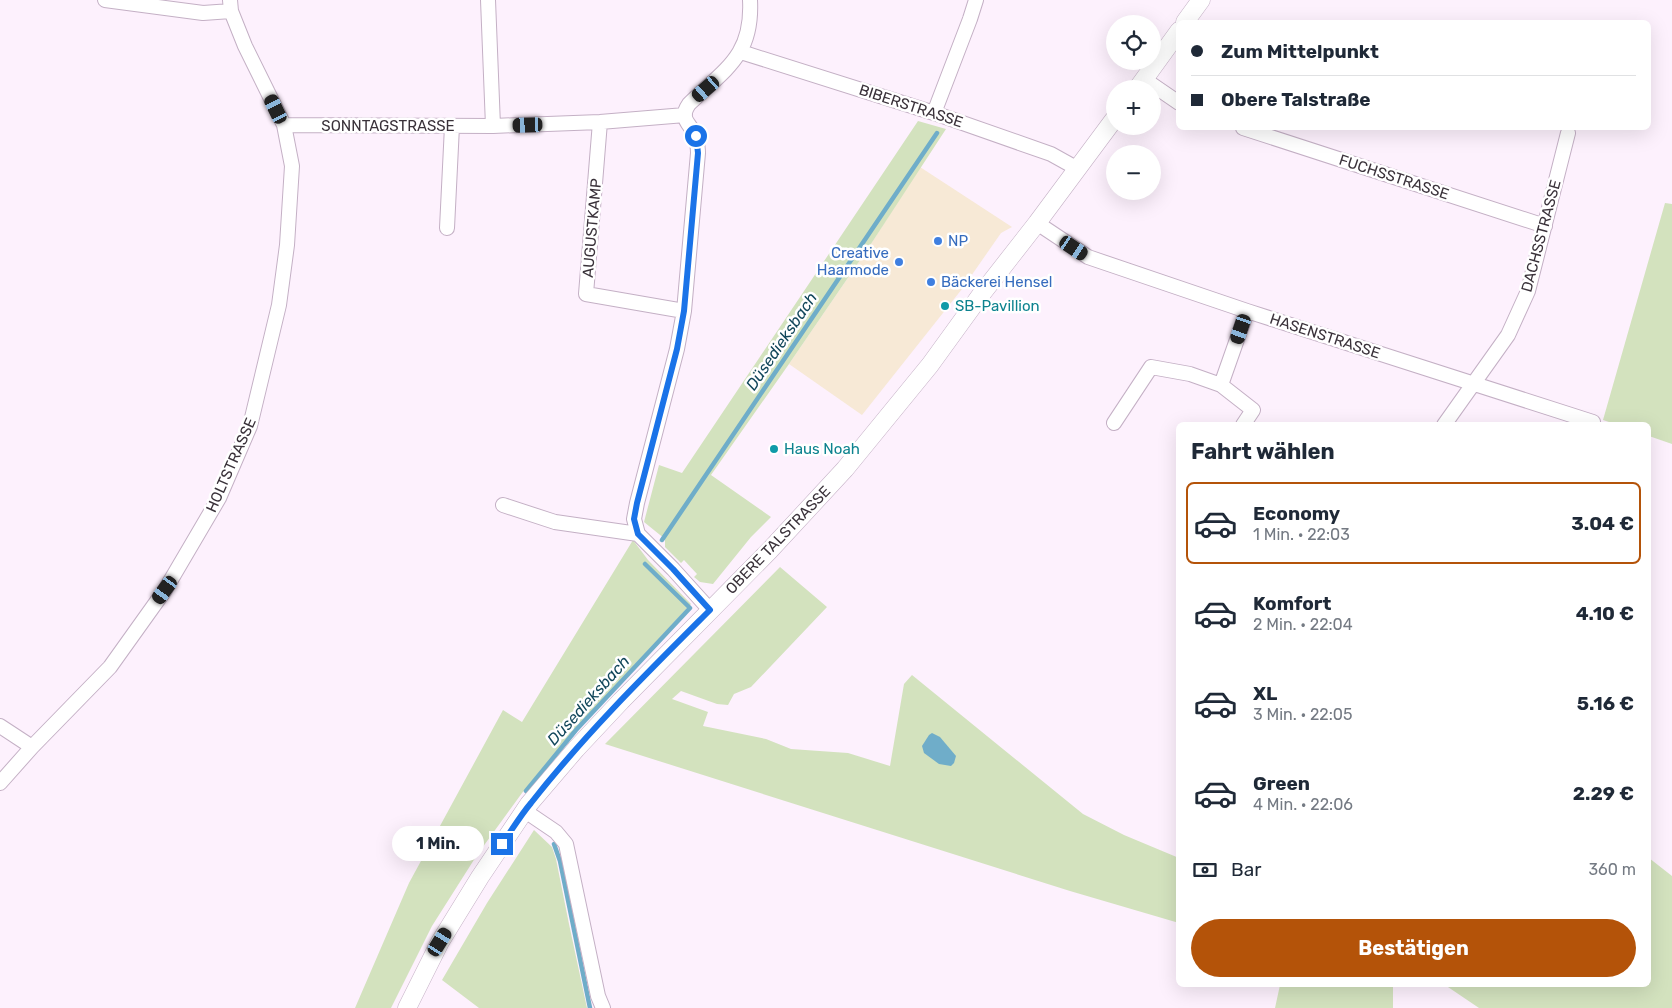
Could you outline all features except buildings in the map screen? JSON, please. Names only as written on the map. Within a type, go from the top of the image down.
[{"type":"street","points":[[105,0],[202,13],[230,6]]},
{"type":"street","points":[[488,0],[493,126]]},
{"type":"street","points":[[710,610],[638,534],[634,519],[677,349],[684,311],[698,153],[696,136],[687,124],[685,115],[689,104],[734,62],[741,52],[749,27],[750,0]]},
{"type":"street","points":[[934,113],[976,0]]},
{"type":"street","points":[[1186,20],[1201,0]]},
{"type":"street","name":"HOLTSTRASSE","points":[[0,783],[32,747],[110,668],[165,590],[219,498],[250,426],[279,305],[292,166],[284,125],[245,46],[230,6]]},
{"type":"street","points":[[1143,80],[1176,35]]},
{"type":"street","name":"BIBERSTRASSE","points":[[741,52],[934,113],[1051,154],[1078,169]]},
{"type":"street","points":[[1161,94],[1176,102]]},
{"type":"street","name":"SONNTAGSTRASSE","points":[[284,125],[493,126],[600,122],[685,115]]},
{"type":"street","name":"AUGUSTKAMP","points":[[600,122],[586,294],[684,311]]},
{"type":"street","points":[[447,228],[452,126]]},
{"type":"street","name":"OBERE TALSTRASSE","points":[[407,1008],[440,942],[480,877],[525,811],[582,742],[645,675],[770,550],[845,469],[930,365],[1106,130]]},
{"type":"street","name":"FUCHSSTRASSE","points":[[1249,130],[1545,226]]},
{"type":"street","name":"DACHSSTRASSE","points":[[1446,422],[1508,335],[1528,291],[1568,133]]},
{"type":"street","name":"HASENSTRASSE","points":[[1038,223],[1088,257],[1593,422]]},
{"type":"street","points":[[1221,385],[1247,310]]},
{"type":"street","points":[[1114,423],[1151,368],[1190,374],[1221,385],[1253,410],[1245,422]]},
{"type":"street","points":[[502,505],[555,522],[638,534]]},
{"type":"street","points":[[0,726],[32,747]]},
{"type":"street","points":[[525,811],[556,832],[566,844],[598,996],[603,1008]]},
{"type":"shaded area","points":[[920,167],[1012,227],[1001,233],[962,289],[862,415],[789,364],[869,247]]},
{"type":"green space","points":[[918,121],[946,129],[869,247],[711,475],[771,517],[751,537],[713,584],[700,582],[694,577],[697,574],[684,560],[681,563],[665,547],[665,539],[644,522],[659,465],[682,473]]},
{"type":"green space","points":[[1665,203],[1672,204],[1672,444],[1651,437],[1651,422],[1609,422],[1603,420]]},
{"type":"green space","points":[[633,540],[648,560],[691,604],[575,729],[522,793],[477,855],[432,926],[391,1008],[355,1008],[409,883],[503,710],[522,722]]},
{"type":"green space","points":[[780,567],[827,607],[751,687],[734,694],[728,705],[717,704],[681,691],[672,699],[708,712],[703,726],[766,739],[791,749],[848,753],[890,766],[904,684],[912,675],[1083,814],[1124,835],[1176,857],[1176,922],[1070,891],[605,744]]},
{"type":"green space","points":[[534,830],[552,847],[556,859],[587,1008],[479,1008],[442,980],[487,903]]},
{"type":"green space","points":[[1651,860],[1672,876],[1672,1008],[1479,1008],[1448,987],[1651,987]]},
{"type":"green space","points":[[1280,987],[1393,987],[1393,1008],[1275,1008]]},
{"type":"water","points":[[932,733],[940,737],[956,756],[951,766],[939,764],[924,753],[922,746]]},
{"type":"waterway","name":"Düsedieksbach","points":[[662,540],[937,133]]},
{"type":"waterway","name":"Düsedieksbach","points":[[526,791],[576,730],[690,608],[645,564]]},
{"type":"waterway","name":"Düsedieksbach","points":[[554,844],[560,861],[590,1008]]},
{"type":"place","name":"NP","points":[[938,241]]},
{"type":"place","name":"Creative Haarmode","points":[[899,262]]},
{"type":"place","name":"Bäckerei Hensel","points":[[931,282]]},
{"type":"place","name":"SB-Pavillion","points":[[945,306]]},
{"type":"place","name":"Haus Noah","points":[[774,449]]},
{"type":"route","points":[[502,844],[529,804],[576,749],[645,675],[710,610],[638,534],[634,519],[677,349],[684,311],[698,153],[696,136]]}]
